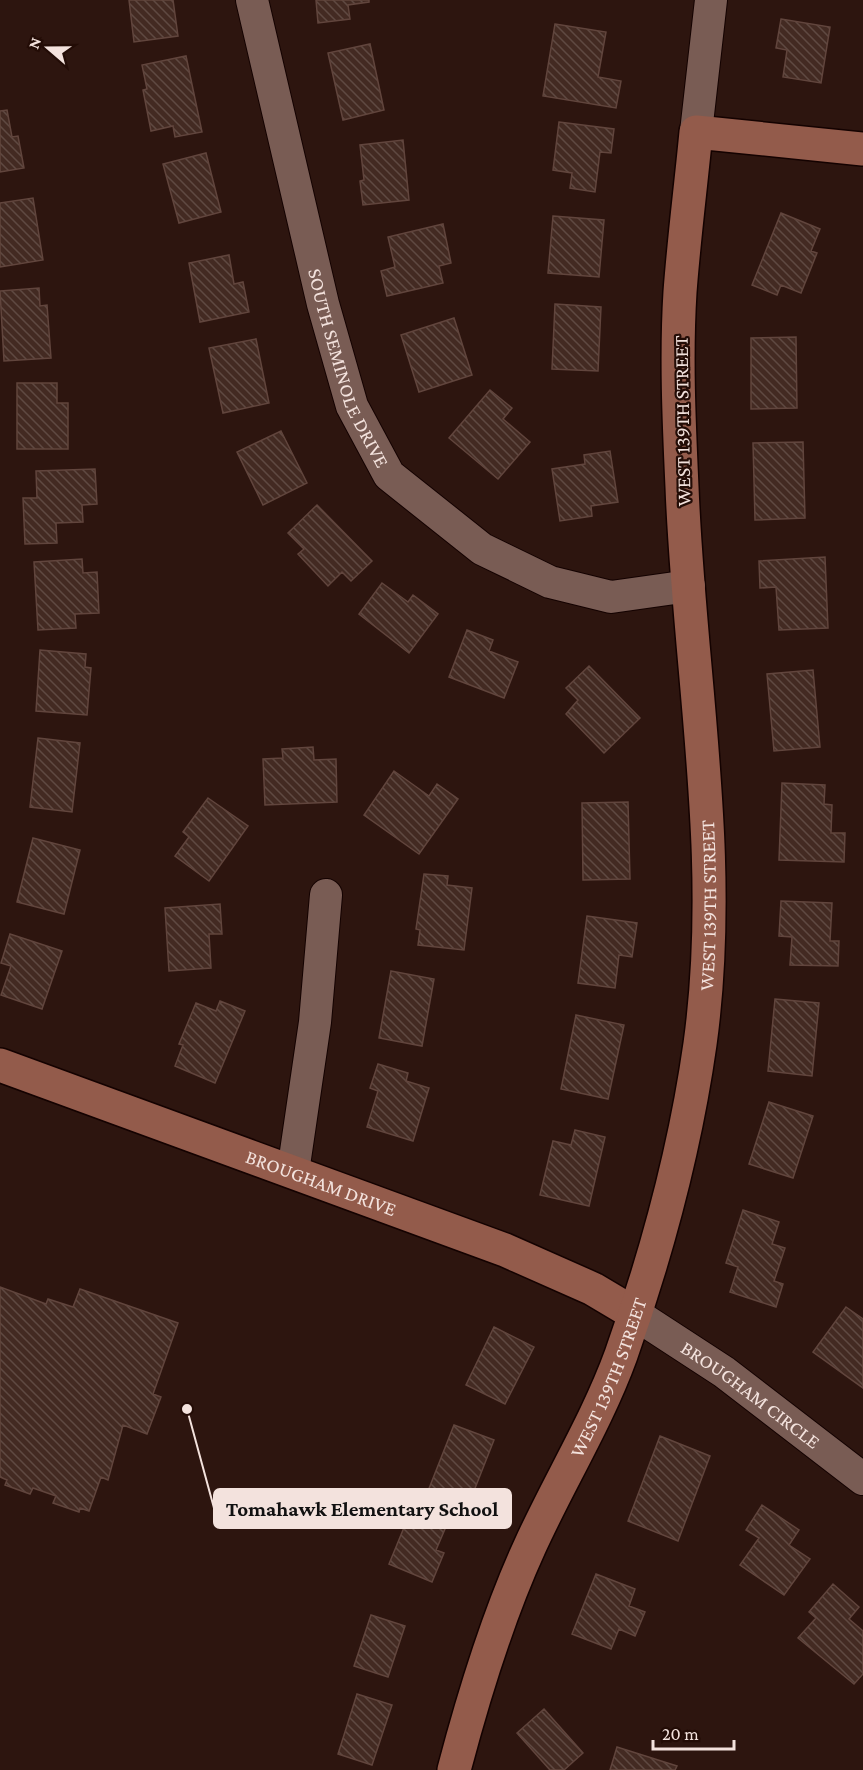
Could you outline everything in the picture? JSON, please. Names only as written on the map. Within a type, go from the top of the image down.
[{"type":"street","name":"SOUTH SEMINOLE DRIVE","points":[[252,0],[323,304],[352,406],[389,475],[482,549],[550,582],[611,597],[689,586]]},
{"type":"street","name":"WEST 139TH STREET","points":[[454,1770],[475,1692],[497,1626],[528,1551],[620,1358],[666,1215],[680,1157],[700,1042],[710,939],[707,790],[682,489],[679,358],[680,292],[711,0]]},
{"type":"street","points":[[696,132],[863,149]]},
{"type":"street","points":[[293,1172],[315,1022],[326,895]]},
{"type":"street","name":"BROUGHAM DRIVE","points":[[0,1065],[505,1250],[593,1289],[634,1314]]},
{"type":"street","name":"BROUGHAM CIRCLE","points":[[634,1314],[724,1372],[863,1479]]},
{"type":"building","points":[[129,0],[173,0],[178,36],[134,42]]},
{"type":"building","points":[[316,0],[369,0],[369,2],[348,5],[350,19],[318,23]]},
{"type":"building","points":[[781,19],[830,27],[821,83],[783,77],[787,50],[776,48]]},
{"type":"building","points":[[555,24],[606,32],[598,77],[621,81],[616,108],[543,96]]},
{"type":"building","points":[[370,44],[384,110],[343,120],[328,53]]},
{"type":"building","points":[[186,56],[202,132],[175,137],[173,126],[151,131],[143,90],[147,89],[142,65]]},
{"type":"building","points":[[7,110],[12,137],[18,136],[24,168],[0,172],[0,111]]},
{"type":"building","points":[[559,122],[614,129],[611,153],[600,152],[595,192],[570,188],[572,173],[553,170]]},
{"type":"building","points":[[403,140],[409,200],[363,205],[360,181],[364,180],[360,145]]},
{"type":"building","points":[[206,153],[221,212],[179,223],[163,164]]},
{"type":"building","points":[[33,198],[43,260],[0,267],[0,203]]},
{"type":"building","points":[[781,213],[820,229],[811,251],[817,253],[801,293],[781,285],[777,295],[752,285]]},
{"type":"building","points":[[553,216],[604,220],[599,277],[548,273]]},
{"type":"building","points":[[443,224],[451,263],[439,266],[443,283],[387,296],[381,271],[395,267],[388,237]]},
{"type":"building","points":[[229,255],[234,284],[243,282],[249,312],[200,322],[189,263]]},
{"type":"building","points":[[39,288],[40,306],[47,305],[51,358],[4,361],[0,291]]},
{"type":"building","points":[[555,304],[601,307],[598,371],[552,369]]},
{"type":"building","points":[[454,318],[472,375],[419,392],[401,335]]},
{"type":"building","points":[[796,337],[797,408],[751,409],[751,338]]},
{"type":"building","points":[[256,339],[269,403],[223,413],[209,348]]},
{"type":"building","points":[[17,383],[57,383],[57,403],[68,403],[68,449],[17,449]]},
{"type":"building","points":[[490,390],[512,408],[503,419],[530,442],[498,479],[449,438]]},
{"type":"building","points":[[281,431],[307,483],[263,505],[237,452]]},
{"type":"building","points":[[803,442],[805,518],[755,520],[753,443]]},
{"type":"building","points":[[610,451],[618,502],[591,506],[592,516],[560,521],[552,469],[585,464],[584,455]]},
{"type":"building","points":[[95,469],[97,504],[82,505],[83,522],[56,523],[57,543],[25,544],[23,498],[37,498],[36,471]]},
{"type":"building","points":[[317,505],[372,561],[351,581],[342,572],[328,586],[298,554],[304,549],[288,533]]},
{"type":"building","points":[[825,557],[828,628],[779,630],[776,587],[760,588],[759,561]]},
{"type":"building","points":[[82,559],[83,573],[97,572],[99,613],[75,614],[76,628],[38,630],[34,562]]},
{"type":"building","points":[[382,583],[408,602],[413,595],[438,614],[409,653],[359,614]]},
{"type":"building","points":[[467,630],[493,640],[489,651],[518,662],[504,698],[449,677]]},
{"type":"building","points":[[40,650],[86,654],[85,667],[91,668],[87,715],[36,711]]},
{"type":"building","points":[[589,666],[640,718],[604,753],[566,714],[578,700],[566,688]]},
{"type":"building","points":[[813,670],[820,747],[774,751],[767,674]]},
{"type":"building","points":[[38,738],[80,743],[72,812],[30,807]]},
{"type":"building","points":[[313,747],[314,760],[336,759],[337,802],[265,805],[263,759],[283,758],[282,749]]},
{"type":"building","points":[[394,771],[429,796],[437,784],[458,799],[419,854],[364,815]]},
{"type":"building","points":[[782,783],[825,785],[824,804],[832,805],[831,833],[845,833],[844,862],[779,860]]},
{"type":"building","points":[[208,798],[248,826],[209,881],[175,856],[189,837],[183,832]]},
{"type":"building","points":[[628,802],[630,879],[583,880],[582,803]]},
{"type":"building","points":[[33,838],[80,850],[64,914],[17,902]]},
{"type":"building","points":[[424,874],[448,876],[447,885],[472,888],[464,950],[418,945],[420,930],[416,929]]},
{"type":"building","points":[[781,901],[832,903],[830,941],[839,941],[838,966],[790,965],[792,937],[779,936]]},
{"type":"building","points":[[220,904],[222,934],[209,934],[211,968],[169,971],[165,908]]},
{"type":"building","points":[[587,916],[637,923],[632,957],[619,955],[615,988],[578,983]]},
{"type":"building","points":[[10,934],[62,951],[42,1009],[1,995],[11,966],[1,963]]},
{"type":"building","points":[[391,971],[434,979],[422,1046],[379,1038]]},
{"type":"building","points":[[775,999],[819,1003],[812,1076],[768,1071]]},
{"type":"building","points":[[220,1001],[245,1011],[215,1083],[175,1066],[183,1045],[179,1044],[196,1003],[216,1011]]},
{"type":"building","points":[[576,1015],[624,1025],[608,1099],[561,1089]]},
{"type":"building","points":[[378,1064],[408,1073],[406,1081],[429,1088],[413,1141],[367,1127],[378,1091],[370,1088]]},
{"type":"building","points":[[769,1102],[813,1116],[793,1178],[749,1164]]},
{"type":"building","points":[[575,1130],[605,1137],[589,1206],[540,1195],[553,1141],[571,1145]]},
{"type":"building","points":[[743,1210],[779,1222],[772,1244],[785,1248],[774,1281],[783,1284],[776,1307],[730,1292],[738,1267],[726,1263]]},
{"type":"building","points":[[0,1287],[46,1304],[48,1299],[73,1307],[80,1289],[178,1323],[153,1394],[161,1397],[147,1434],[123,1425],[108,1480],[101,1477],[89,1511],[80,1508],[79,1512],[53,1503],[56,1496],[33,1488],[30,1494],[5,1485],[7,1480],[0,1477]]},
{"type":"building","points":[[846,1307],[863,1319],[863,1388],[813,1352]]},
{"type":"building","points":[[494,1327],[534,1347],[505,1404],[466,1385]]},
{"type":"building","points":[[454,1425],[494,1440],[468,1506],[428,1491]]},
{"type":"building","points":[[660,1436],[710,1456],[678,1541],[628,1521]]},
{"type":"building","points":[[762,1505],[799,1530],[789,1545],[810,1559],[784,1595],[740,1565],[759,1538],[746,1530]]},
{"type":"building","points":[[412,1508],[448,1522],[436,1550],[444,1553],[432,1582],[389,1564]]},
{"type":"building","points":[[596,1574],[635,1589],[629,1606],[645,1612],[635,1636],[619,1629],[611,1649],[572,1634]]},
{"type":"building","points":[[833,1584],[859,1607],[849,1619],[863,1631],[863,1674],[854,1684],[798,1638],[816,1618],[809,1612]]},
{"type":"building","points":[[371,1615],[405,1626],[388,1677],[354,1666]]},
{"type":"building","points":[[357,1694],[392,1705],[372,1765],[338,1754]]},
{"type":"building","points":[[544,1709],[583,1753],[564,1770],[550,1770],[517,1733]]},
{"type":"building","points":[[617,1747],[677,1766],[675,1770],[610,1770]]},
{"type":"place","name":"Tomahawk Elementary School","points":[[187,1409]]}]
